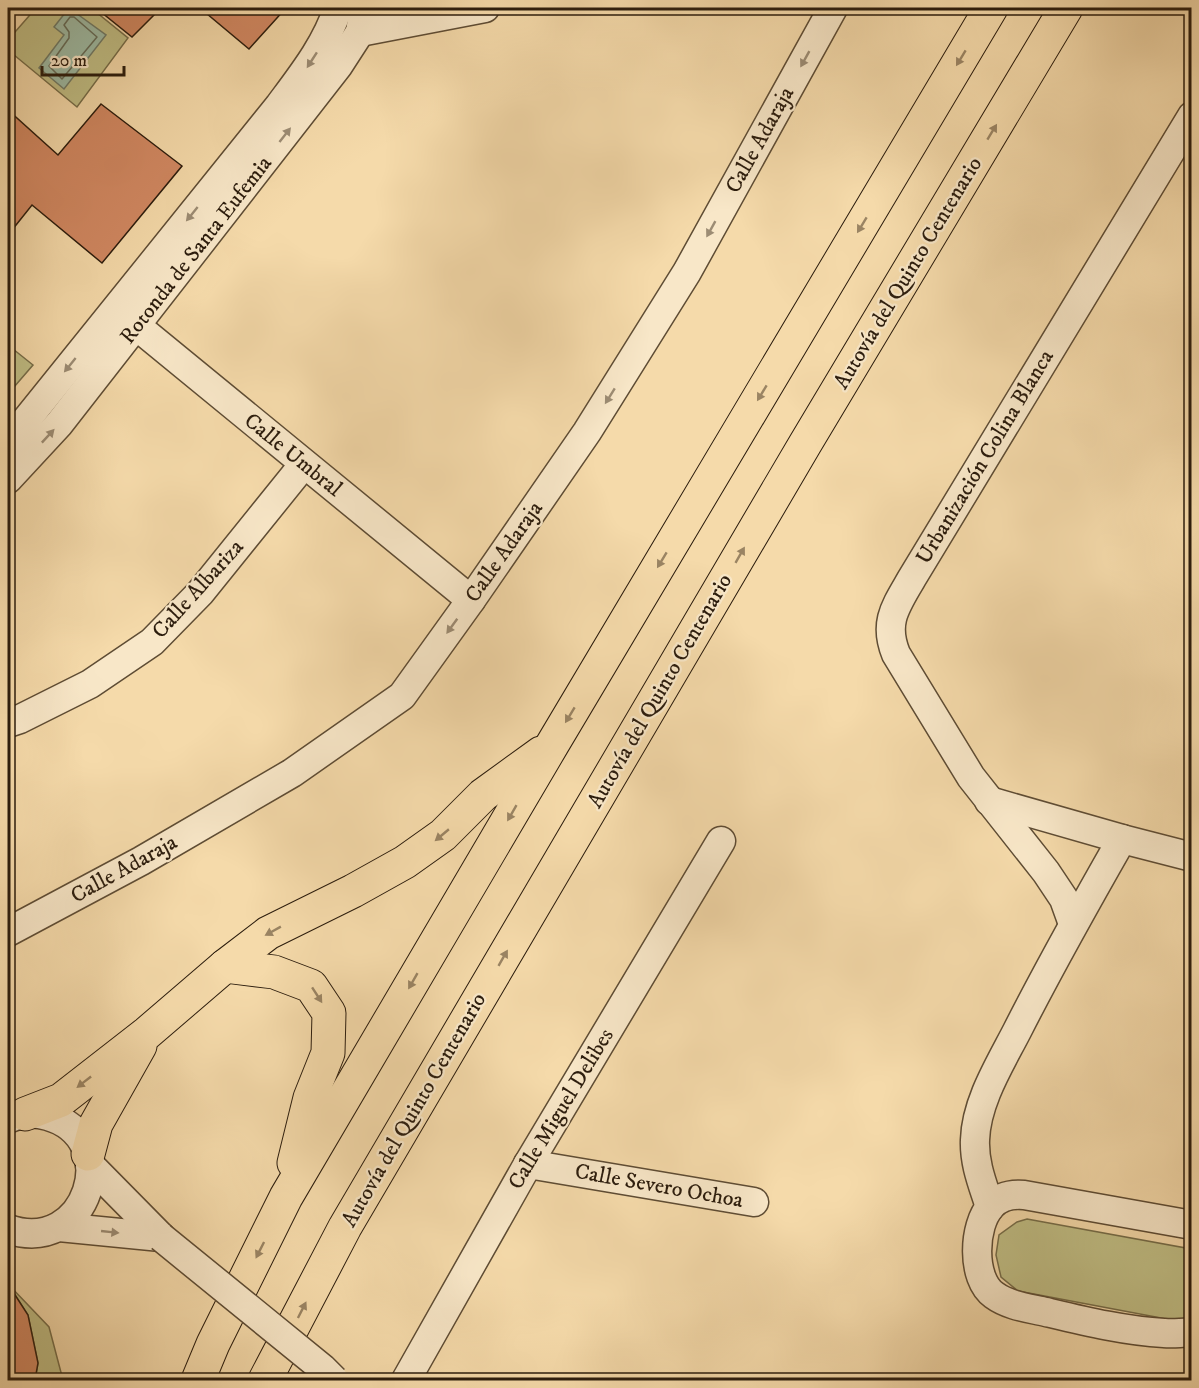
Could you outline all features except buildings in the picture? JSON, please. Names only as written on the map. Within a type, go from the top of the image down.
[{"type":"highway","points":[[198,1380],[213,1344],[286,1197],[991,8]]},
{"type":"highway","name":"Autovía del Quinto Centenario","points":[[265,1380],[345,1227],[799,454],[1066,8]]},
{"type":"highway","points":[[16,1116],[61,1100],[147,1033],[225,966],[268,933],[353,891],[405,862],[443,835],[483,795],[552,745]]},
{"type":"highway","points":[[225,966],[274,972],[311,986],[329,1013],[328,1053],[310,1098],[286,1197]]},
{"type":"highway","points":[[89,1160],[96,1124],[147,1033]]},
{"type":"street","name":"Rotonda de Santa Eufemia","points":[[8,479],[59,424],[126,318],[311,62],[331,28],[338,8]]},
{"type":"street","points":[[362,20],[485,8]]},
{"type":"street","name":"Calle Adaraja","points":[[8,933],[141,861],[292,773],[402,696],[587,432],[687,272],[833,8]]},
{"type":"street","name":"Rotonda de Santa Eufemia","points":[[8,440],[126,318],[338,66],[362,20]]},
{"type":"street","name":"Urbanización Colina Blanca","points":[[1073,924],[1064,899],[1046,872],[971,777],[896,654],[891,640],[891,618],[912,578],[1191,116]]},
{"type":"street","name":"Calle Umbral","points":[[126,318],[471,600]]},
{"type":"street","name":"Calle Albariza","points":[[8,723],[90,684],[152,642],[200,593],[304,464]]},
{"type":"street","points":[[989,801],[1191,857]]},
{"type":"street","points":[[990,1207],[977,1166],[975,1139],[980,1111],[991,1082],[1073,924],[1122,839]]},
{"type":"street","name":"Calle Miguel Delibes","points":[[406,1380],[528,1164],[721,841]]},
{"type":"street","points":[[16,1116],[45,1115],[63,1123],[78,1137],[89,1160],[161,1237],[334,1380]]},
{"type":"street","points":[[8,1229],[28,1234],[39,1233],[59,1227],[74,1216],[84,1201],[90,1184],[89,1160]]},
{"type":"street","name":"Calle Severo Ochoa","points":[[528,1164],[754,1202]]},
{"type":"street","points":[[1191,1225],[1011,1194],[990,1207],[983,1219],[976,1254],[983,1282],[992,1294],[1006,1302],[1081,1320],[1161,1333],[1191,1332]]},
{"type":"street","points":[[59,1227],[161,1237]]},
{"type":"shaded area","points":[[34,8],[91,8],[128,38],[77,107],[8,50],[8,40]]},
{"type":"shaded area","points":[[8,345],[33,365],[8,394]]},
{"type":"shaded area","points":[[1027,1219],[1191,1249],[1191,1316],[1177,1321],[1018,1291],[1001,1277],[996,1255],[999,1235],[1017,1222]]},
{"type":"shaded area","points":[[8,1284],[49,1327],[63,1380],[35,1380],[38,1363],[28,1315]]},
{"type":"water","points":[[69,8],[106,35],[64,89],[39,68],[64,35],[54,27]]}]
